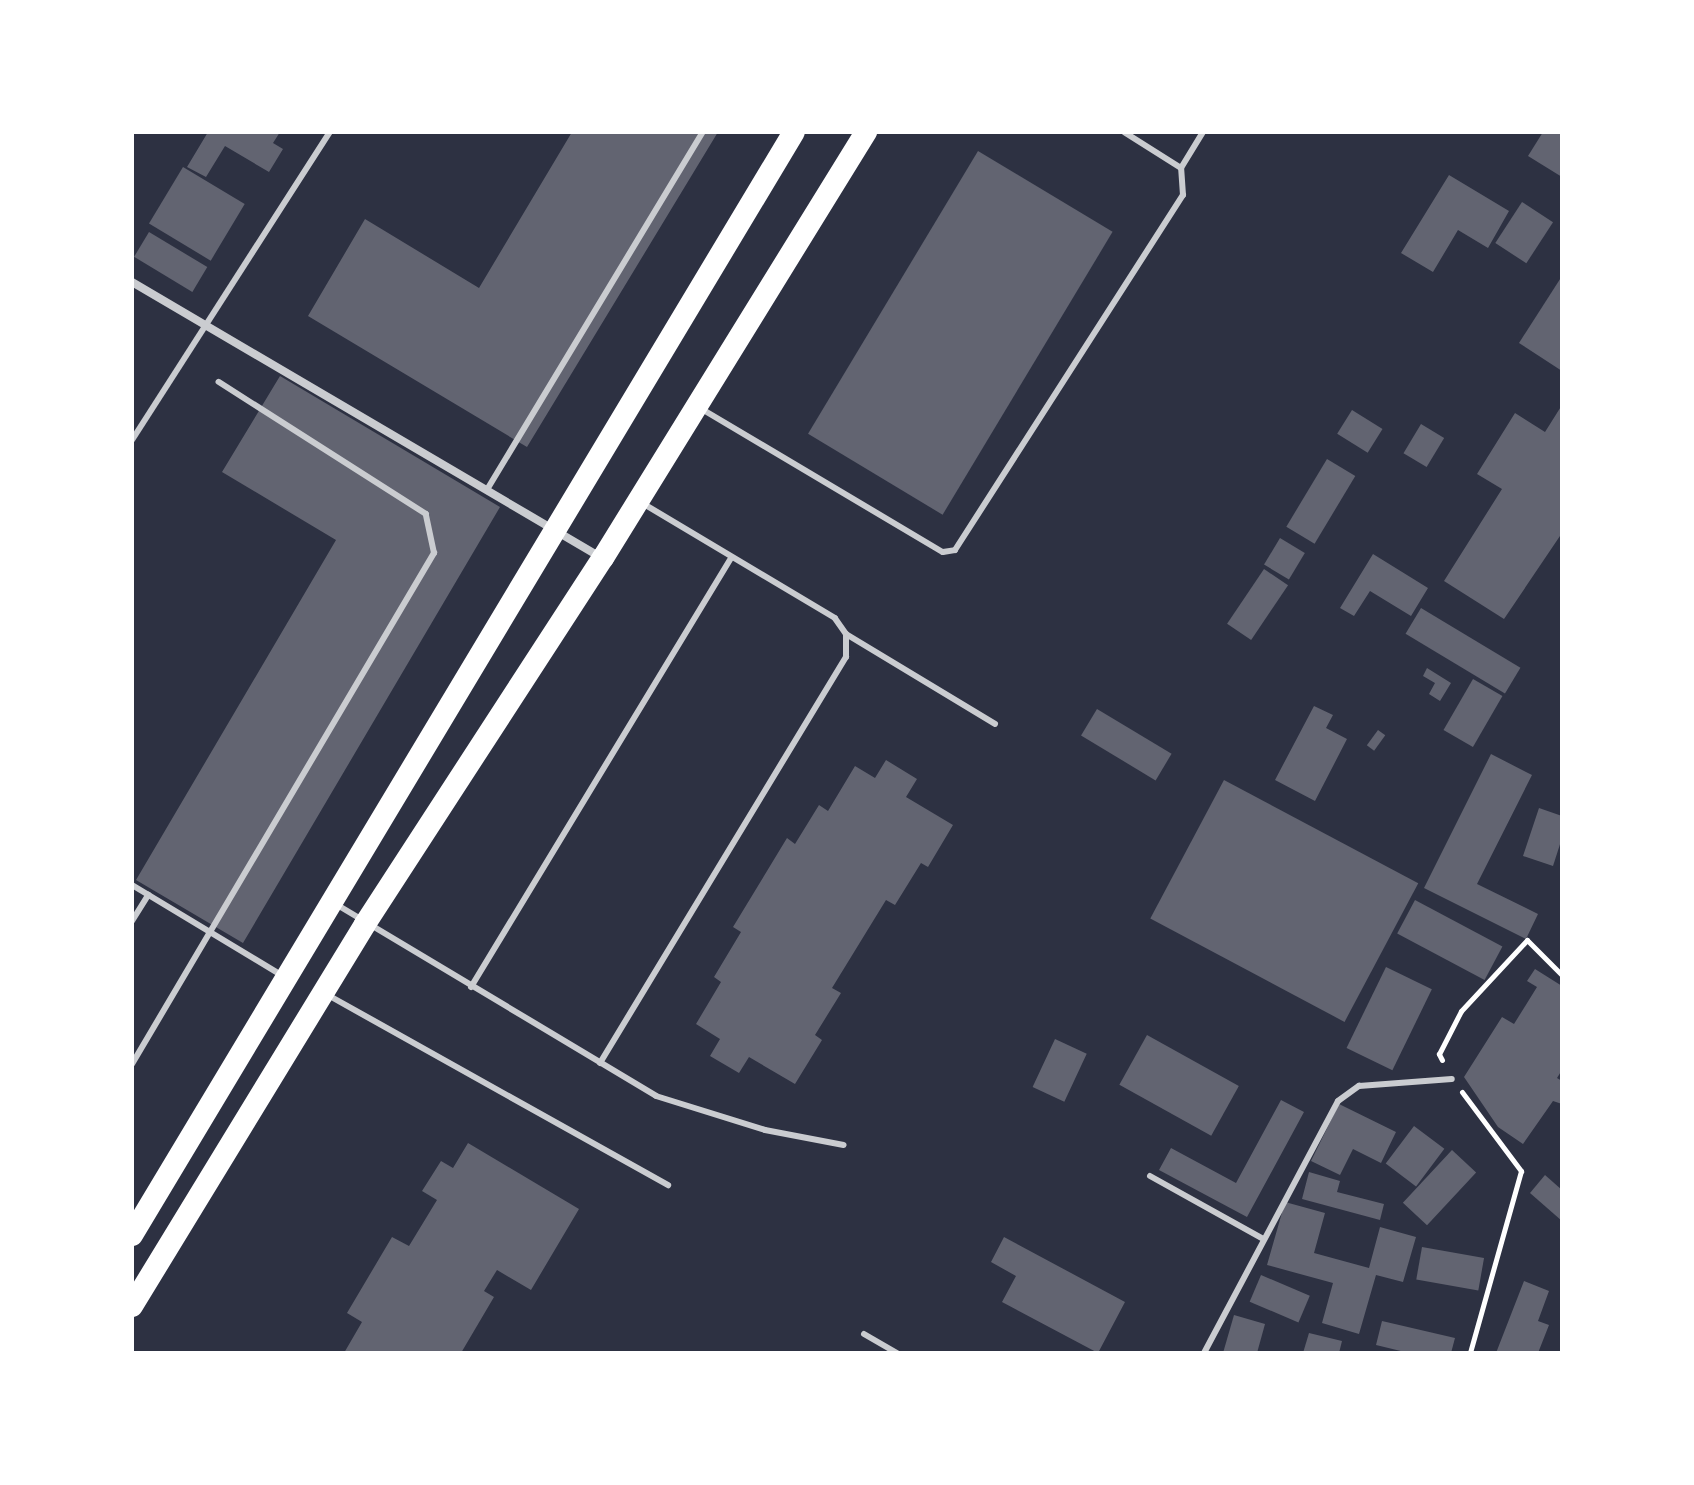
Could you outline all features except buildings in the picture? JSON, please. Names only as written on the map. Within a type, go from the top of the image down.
[{"type":"highway","points":[[132,1235],[794,132]]},
{"type":"highway","points":[[132,1306],[365,924],[603,558],[866,132]]},
{"type":"street","points":[[132,282],[555,527],[603,558]]},
{"type":"lane","points":[[132,440],[209,327],[330,132]]},
{"type":"lane","points":[[488,488],[703,132]]},
{"type":"lane","points":[[1124,132],[1181,168]]},
{"type":"lane","points":[[697,407],[928,544],[943,552],[955,550],[1183,195],[1181,168],[1203,132]]},
{"type":"lane","points":[[132,1064],[434,553],[426,514],[219,382]]},
{"type":"lane","points":[[637,500],[835,618],[846,634],[995,724]]},
{"type":"lane","points":[[471,987],[731,558]]},
{"type":"lane","points":[[600,1063],[846,657],[846,634]]},
{"type":"lane","points":[[132,885],[286,977]]},
{"type":"lane","points":[[132,921],[148,895]]},
{"type":"lane","points":[[331,901],[656,1096],[765,1130],[844,1145]]},
{"type":"lane","points":[[323,992],[668,1185]]},
{"type":"lane","points":[[1204,1353],[1338,1101],[1359,1086],[1452,1079]]},
{"type":"lane","points":[[1150,1176],[1263,1239]]},
{"type":"lane","points":[[864,1334],[897,1353]]},
{"type":"path","points":[[1470,1353],[1521,1171],[1452,1079],[1439,1054],[1461,1011],[1527,940],[1562,975]]}]
